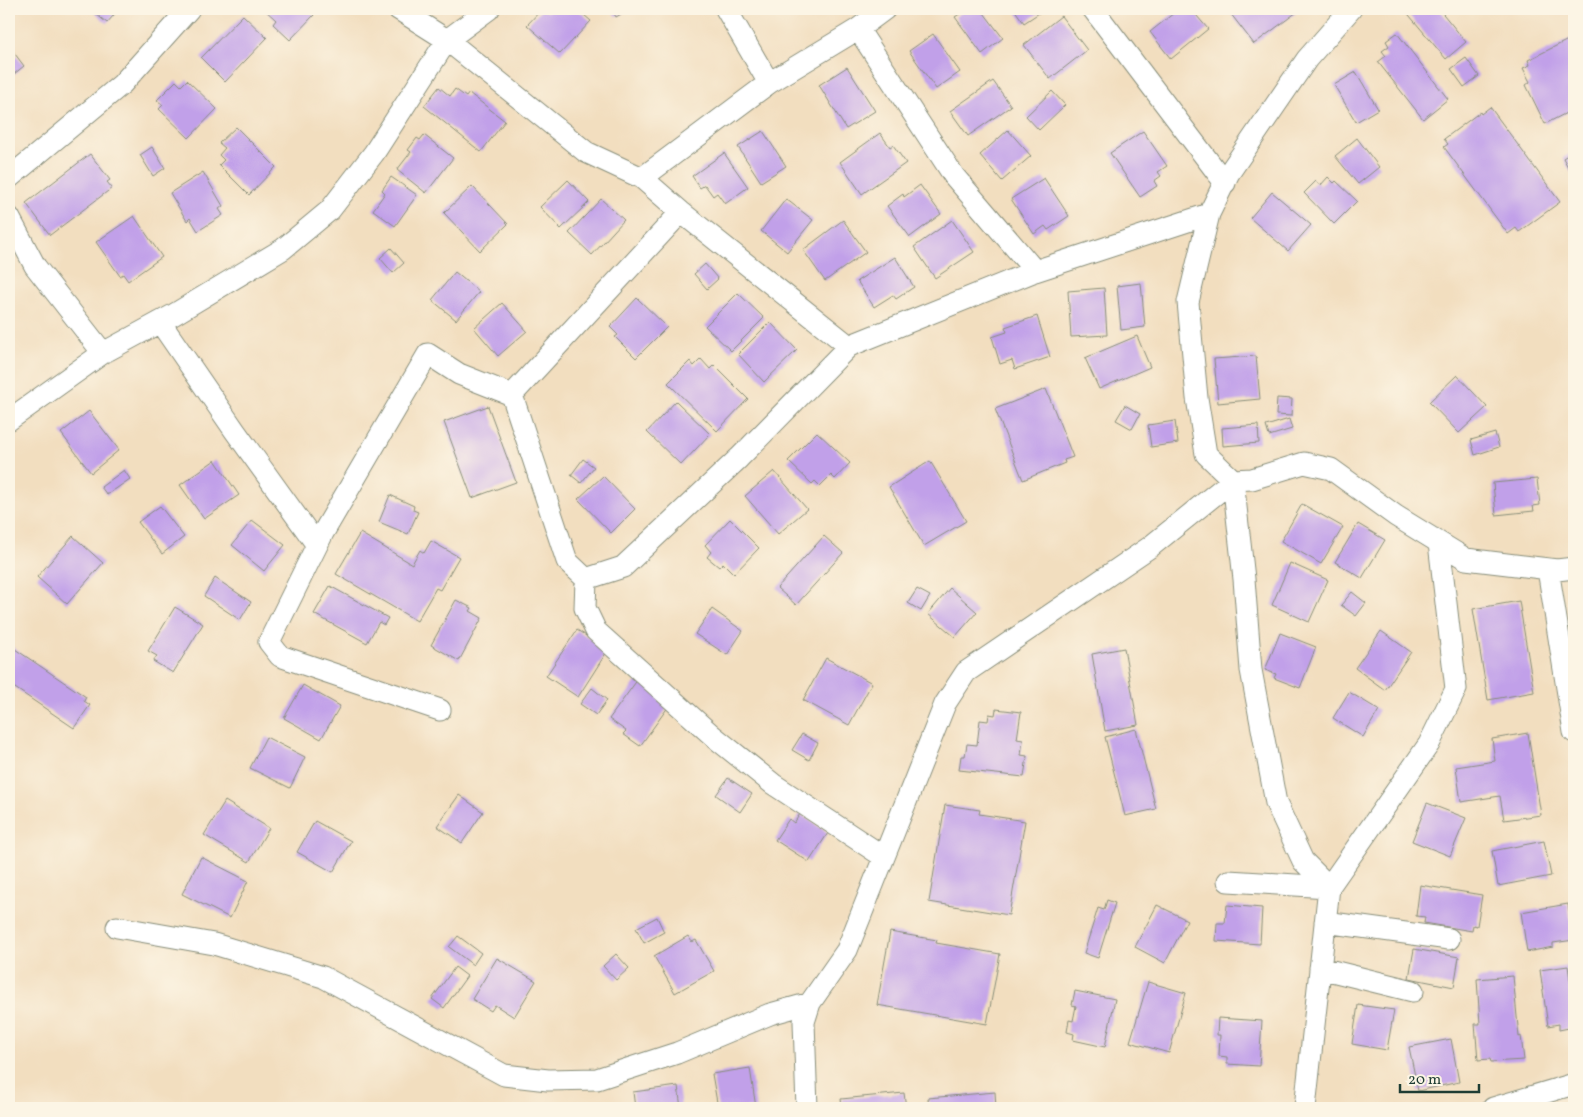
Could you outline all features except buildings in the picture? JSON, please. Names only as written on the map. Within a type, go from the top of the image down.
[{"type":"street","points":[[9,178],[122,84],[190,9]]},
{"type":"street","points":[[398,9],[447,40],[586,152],[642,178],[681,212],[850,346]]},
{"type":"street","points":[[9,420],[103,353],[160,322],[283,249],[330,210],[374,153],[447,40],[489,9]]},
{"type":"street","points":[[726,9],[769,83]]},
{"type":"street","points":[[642,178],[769,83],[885,9]]},
{"type":"street","points":[[1093,9],[1225,183]]},
{"type":"street","points":[[1329,887],[1303,861],[1276,803],[1251,670],[1234,480],[1206,454],[1197,398],[1188,302],[1208,214],[1230,173],[1307,59],[1351,9]]},
{"type":"street","points":[[858,28],[954,176],[1035,271]]},
{"type":"street","points":[[512,395],[681,212]]},
{"type":"street","points":[[586,579],[623,567],[739,458],[850,346],[1035,271],[1208,214]]},
{"type":"street","points":[[9,217],[35,266],[103,353]]},
{"type":"street","points":[[160,322],[234,432],[317,545]]},
{"type":"street","points":[[440,710],[280,656],[269,642],[317,545],[428,354],[459,374],[512,395]]},
{"type":"street","points":[[512,395],[567,561],[586,579],[585,608],[596,631],[713,736],[773,784],[884,857]]},
{"type":"street","points":[[807,1108],[804,1022],[810,1003],[847,950],[945,704],[966,672],[1150,547],[1234,480],[1252,479],[1304,463],[1331,469],[1396,516],[1466,559],[1548,569],[1574,568]]},
{"type":"street","points":[[1305,1108],[1329,887],[1429,744],[1456,689],[1439,543]]},
{"type":"street","points":[[1548,569],[1574,732]]},
{"type":"street","points":[[1228,881],[1329,887]]},
{"type":"street","points":[[1325,922],[1449,939]]},
{"type":"street","points":[[117,927],[214,944],[323,977],[504,1075],[548,1080],[597,1079],[677,1053],[770,1014],[810,1003]]},
{"type":"street","points":[[1320,968],[1413,991]]},
{"type":"street","points":[[1493,1108],[1574,1084]]}]
